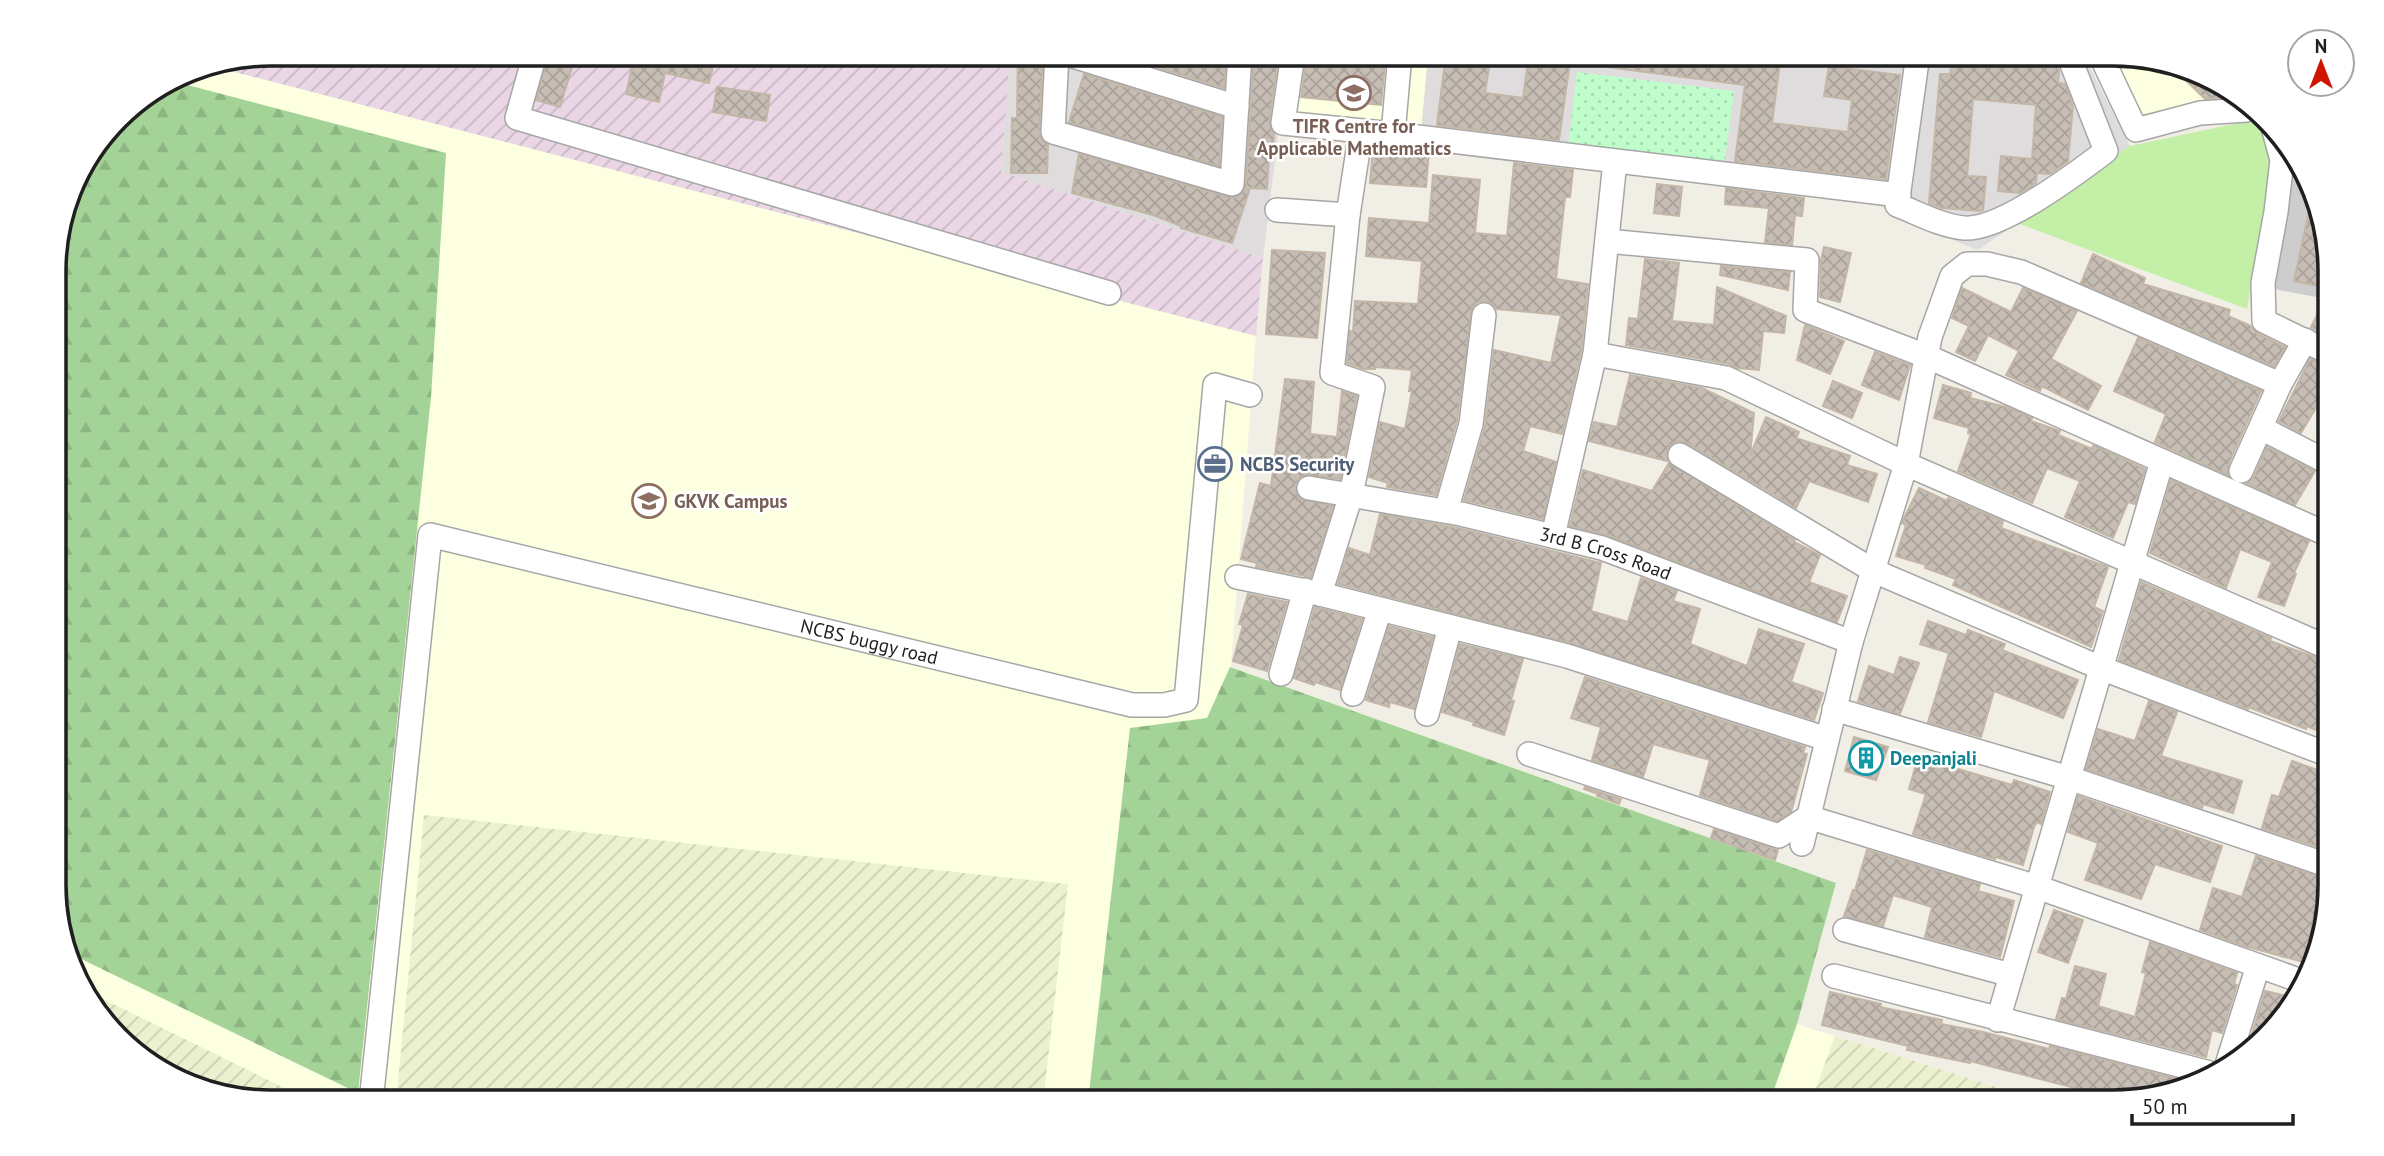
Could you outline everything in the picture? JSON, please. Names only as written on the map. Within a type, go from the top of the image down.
[{"type":"street","points":[[1056,67],[1053,132],[1232,184],[1239,66]]},
{"type":"street","points":[[1291,66],[1283,123],[1899,195]]},
{"type":"street","points":[[1393,134],[1399,66]]},
{"type":"street","points":[[1916,66],[1897,205],[1952,227],[1968,229],[1991,222],[2022,207],[2064,183],[2106,151],[2073,66]]},
{"type":"street","points":[[2106,66],[2136,130],[2200,113],[2239,111]]},
{"type":"street","points":[[531,67],[517,118],[1109,293]]},
{"type":"street","points":[[1107,67],[1237,107]]},
{"type":"street","points":[[1282,674],[1351,495],[1373,387],[1332,373],[1348,215],[1359,144]]},
{"type":"street","points":[[2281,155],[2276,212],[2263,282],[2264,321],[2318,347]]},
{"type":"street","points":[[1553,536],[1595,354],[1614,171]]},
{"type":"street","points":[[1277,210],[1348,215]]},
{"type":"street","points":[[1607,241],[1807,260],[1805,310],[1926,356],[2318,530]]},
{"type":"street","points":[[1801,844],[1851,642],[1906,464],[1930,337],[1952,276],[1967,264],[1987,264],[2021,272],[2280,384]]},
{"type":"street","points":[[1446,511],[1471,424],[1484,315]]},
{"type":"street","points":[[2241,471],[2280,384],[2305,340]]},
{"type":"street","points":[[1595,354],[1726,378],[1906,464],[2318,643]]},
{"type":"street","name":"NCBS buggy road","points":[[372,1090],[430,535],[1132,705],[1164,705],[1186,700],[1215,385],[1250,395]]},
{"type":"street","points":[[2261,428],[2318,457]]},
{"type":"street","points":[[1680,455],[1874,571],[2101,668],[2318,750]]},
{"type":"street","points":[[1998,1020],[2162,461]]},
{"type":"street","name":"3rd B Cross Road","points":[[1309,488],[1446,511],[1602,548],[1851,642]]},
{"type":"street","points":[[1237,577],[1313,592],[1567,656],[1827,739]]},
{"type":"street","points":[[1353,694],[1380,609]]},
{"type":"street","points":[[1427,714],[1450,627]]},
{"type":"street","points":[[1834,709],[2069,778],[2318,862]]},
{"type":"street","points":[[1529,754],[1779,836],[1808,817]]},
{"type":"street","points":[[1808,817],[2037,887],[2294,979]]},
{"type":"street","points":[[1845,930],[2011,975]]},
{"type":"street","points":[[2231,1052],[2258,966]]},
{"type":"street","points":[[1834,976],[2198,1070]]},
{"type":"shaded area","points":[[1286,66],[1263,258],[1001,172],[1009,67]]},
{"type":"shaded area","name":"TIFR Centre for Applicable Mathematics","points":[[1286,66],[1427,66],[1420,142],[1278,131]]},
{"type":"shaded area","points":[[1427,66],[2089,66],[2130,146],[1978,250],[1892,216],[1873,196],[1420,142]]},
{"type":"shaded area","points":[[2115,66],[2153,70],[2179,77],[2231,105],[2137,114]]},
{"type":"shaded area","points":[[258,67],[1009,67],[1001,172],[1263,258],[1256,336],[229,71]]},
{"type":"shaded area","name":"GKVK Campus","points":[[229,71],[1256,336],[1231,667],[1836,883],[1797,1024],[2003,1089],[271,1090],[231,1086],[193,1074],[147,1047],[126,1030],[109,1009],[82,963],[68,912],[67,258],[73,218],[82,193],[109,147],[136,117],[169,94],[205,77]]},
{"type":"shaded area","points":[[2292,173],[2311,218],[2316,244],[2318,297],[2274,289]]},
{"type":"shaded area","points":[[424,815],[1068,884],[1044,1090],[397,1090]]},
{"type":"shaded area","points":[[102,998],[289,1090],[231,1086],[193,1074],[169,1062],[126,1030]]},
{"type":"shaded area","points":[[1835,1036],[2003,1089],[1815,1089]]},
{"type":"green space","points":[[1577,72],[1734,91],[1724,166],[1568,146]]},
{"type":"green space","points":[[187,85],[446,153],[431,397],[358,1090],[352,1090],[80,959],[68,912],[68,244],[82,193],[94,169],[117,136],[136,117]]},
{"type":"green space","points":[[2243,122],[2255,124],[2267,138],[2272,161],[2247,309],[2017,223],[2130,146]]},
{"type":"green space","points":[[1230,667],[1836,883],[1797,1024],[1774,1089],[1089,1090],[1130,728],[1207,718]]},
{"type":"building","points":[[1225,66],[1224,88],[1155,67]]},
{"type":"building","points":[[1253,66],[1277,66],[1269,121],[1274,133],[1273,156],[1269,155],[1267,189],[1250,188],[1232,243],[1181,228],[1153,215],[1072,193],[1079,154],[1228,197],[1236,197],[1242,193],[1246,185]]},
{"type":"building","points":[[1305,66],[1385,66],[1381,105],[1301,97]]},
{"type":"building","points":[[1444,66],[1489,66],[1485,93],[1523,98],[1527,66],[1569,66],[1559,140],[1437,125]]},
{"type":"building","points":[[1601,66],[1779,66],[1772,123],[1848,132],[1852,100],[1824,96],[1829,66],[1900,75],[1886,179],[1735,161],[1745,85]]},
{"type":"building","points":[[1951,66],[2057,66],[2058,83],[2065,84],[2073,106],[2068,161],[2050,174],[2037,173],[2036,183],[2020,193],[1998,191],[2001,156],[2032,159],[2036,105],[1973,99],[1967,176],[1986,177],[1983,210],[1941,208],[1929,203],[1940,74],[1950,74]]},
{"type":"building","points":[[545,67],[572,67],[560,107],[536,100]]},
{"type":"building","points":[[632,67],[713,67],[709,83],[665,73],[659,102],[626,94]]},
{"type":"building","points":[[1018,67],[1042,67],[1039,131],[1040,138],[1048,145],[1047,173],[1011,173],[1012,118],[1017,118]]},
{"type":"building","points":[[1084,74],[1222,117],[1219,166],[1069,122]]},
{"type":"building","points":[[2185,79],[2220,97],[2205,99]]},
{"type":"building","points":[[717,87],[770,95],[766,121],[713,112]]},
{"type":"building","points":[[1373,146],[1429,152],[1426,187],[1370,183]]},
{"type":"building","points":[[1514,163],[1573,170],[1570,197],[1565,197],[1556,279],[1588,284],[1581,352],[1562,434],[1530,426],[1523,451],[1556,462],[1543,519],[1464,500],[1485,426],[1494,350],[1551,363],[1561,315],[1497,309],[1492,303],[1485,301],[1472,307],[1457,421],[1436,495],[1387,487],[1388,483],[1369,477],[1380,422],[1405,429],[1412,391],[1409,391],[1412,370],[1375,367],[1364,369],[1347,363],[1355,301],[1418,304],[1422,261],[1366,256],[1369,218],[1429,223],[1433,175],[1480,180],[1475,233],[1507,236]]},
{"type":"building","points":[[1657,184],[1682,187],[1679,216],[1654,213]]},
{"type":"building","points":[[1726,188],[1804,198],[1802,216],[1795,215],[1792,245],[1765,242],[1769,208],[1725,204]]},
{"type":"building","points":[[2309,212],[2316,244],[2318,286],[2294,281]]},
{"type":"building","points":[[1824,247],[1851,253],[1840,302],[1820,297]]},
{"type":"building","points":[[1272,250],[1325,253],[1317,338],[1266,334]]},
{"type":"building","points":[[2093,254],[2145,278],[2143,284],[2230,310],[2228,316],[2251,326],[2258,334],[2285,347],[2274,366],[2081,283]]},
{"type":"building","points":[[1645,259],[1679,263],[1672,321],[1714,325],[1717,287],[1786,316],[1784,333],[1763,331],[1759,370],[1626,345],[1629,318],[1638,319]]},
{"type":"building","points":[[1721,266],[1790,272],[1788,290],[1720,275]]},
{"type":"building","points":[[1962,288],[2011,312],[2023,288],[2077,311],[2051,359],[2101,386],[2088,410],[2042,386],[2040,391],[2006,375],[2019,351],[1988,335],[1975,361],[1956,352],[1969,326],[1952,318]]},
{"type":"building","points":[[2318,313],[2318,331],[2311,327]]},
{"type":"building","points":[[1805,325],[1844,341],[1830,374],[1797,360]]},
{"type":"building","points":[[2138,338],[2261,391],[2228,465],[2228,475],[2155,442],[2166,414],[2114,391]]},
{"type":"building","points":[[1875,352],[1910,365],[1899,400],[1862,385]]},
{"type":"building","points":[[2310,359],[2318,362],[2318,404],[2301,433],[2279,421]]},
{"type":"building","points":[[1630,375],[1702,388],[1754,413],[1750,456],[1766,417],[1799,432],[1796,438],[1850,456],[1847,465],[1877,474],[1868,502],[1809,481],[1796,508],[1687,443],[1673,443],[1668,448],[1667,461],[1589,441],[1594,422],[1617,427]]},
{"type":"building","points":[[1285,379],[1314,382],[1310,434],[1337,437],[1342,391],[1357,396],[1340,479],[1305,475],[1295,485],[1301,499],[1333,506],[1311,577],[1256,567],[1257,563],[1241,559],[1260,483],[1271,486]]},
{"type":"building","points":[[1833,381],[1862,393],[1852,418],[1823,406]]},
{"type":"building","points":[[1943,385],[1971,393],[1970,398],[2006,407],[2032,418],[2031,421],[2060,431],[2058,435],[2092,449],[2095,446],[2145,469],[2135,504],[2128,502],[2113,538],[2065,517],[2080,481],[2047,468],[2032,503],[1958,471],[1971,434],[1968,433],[1969,428],[1934,418]]},
{"type":"building","points":[[2267,447],[2315,471],[2295,505],[2247,483],[2254,477]]},
{"type":"building","points":[[1669,463],[1795,540],[1794,542],[1820,555],[1809,582],[1847,596],[1837,622],[1607,535],[1570,526],[1583,470],[1652,491]]},
{"type":"building","points":[[2171,480],[2309,541],[2294,573],[2296,574],[2284,606],[2258,597],[2272,562],[2240,549],[2226,588],[2150,553]]},
{"type":"building","points":[[1919,488],[2003,521],[2001,528],[2108,567],[2094,607],[2103,611],[2091,647],[1953,585],[1956,579],[1925,568],[1926,565],[1896,556],[1906,525],[1902,523]]},
{"type":"building","points":[[1380,514],[1458,528],[1601,563],[1591,611],[1628,622],[1641,578],[1677,591],[1673,601],[1700,609],[1690,644],[1747,666],[1759,629],[1804,644],[1791,682],[1823,693],[1814,720],[1571,643],[1338,584],[1349,548],[1370,555]]},
{"type":"building","points":[[2141,582],[2271,638],[2270,641],[2318,658],[2318,731],[2248,709],[2119,660]]},
{"type":"building","points":[[1248,594],[1287,602],[1267,671],[1233,661],[1243,625],[1239,624]]},
{"type":"building","points":[[1315,607],[1362,619],[1340,690],[1294,678]]},
{"type":"building","points":[[1928,621],[1966,635],[1968,630],[2005,644],[2002,650],[2078,680],[2063,718],[1994,691],[1981,737],[1928,722],[1949,653],[1920,644]]},
{"type":"building","points":[[1389,626],[1433,637],[1414,709],[1390,702],[1389,707],[1366,700]]},
{"type":"building","points":[[1460,644],[1523,659],[1504,735],[1442,712]]},
{"type":"building","points":[[1900,657],[1919,663],[1900,714],[1858,701],[1869,666],[1894,675]]},
{"type":"building","points":[[1585,677],[1805,747],[1803,753],[1807,754],[1791,812],[1777,821],[1700,795],[1710,760],[1653,744],[1643,777],[1592,760],[1601,727],[1571,718]]},
{"type":"building","points":[[2149,701],[2177,712],[2161,756],[2242,781],[2233,813],[2203,804],[2202,808],[2086,769],[2098,729],[2135,741]]},
{"type":"building","name":"Deepanjali","points":[[1854,737],[1888,747],[1876,780],[1845,771]]},
{"type":"building","points":[[1918,757],[2012,785],[2014,780],[2050,792],[2041,824],[2037,822],[2034,827],[2023,865],[1913,834],[1926,794],[1909,789]]},
{"type":"building","points":[[2292,761],[2318,770],[2318,847],[2262,828],[2272,795],[2279,797]]},
{"type":"building","points":[[1585,787],[1621,799],[1619,804],[1597,796],[1598,794],[1584,789]]},
{"type":"building","points":[[2078,796],[2222,846],[2210,882],[2155,864],[2141,899],[2085,880],[2098,843],[2068,832]]},
{"type":"building","points":[[1714,829],[1778,850],[1775,860],[1711,838]]},
{"type":"building","points":[[1867,850],[1980,884],[1978,891],[2014,901],[2000,957],[1925,937],[1932,907],[1893,895],[1883,926],[1844,916]]},
{"type":"building","points":[[2256,856],[2318,876],[2314,925],[2302,962],[2200,930],[2213,888],[2242,897]]},
{"type":"building","points":[[2054,910],[2083,920],[2068,963],[2038,952]]},
{"type":"building","points":[[2150,942],[2237,973],[2234,984],[2237,985],[2222,1033],[2212,1030],[2206,1057],[2056,1019],[2062,998],[2066,999],[2075,966],[2106,974],[2098,1006],[2135,1017],[2146,973],[2142,972]]},
{"type":"building","points":[[2265,991],[2285,996],[2267,1020],[2251,1036]]},
{"type":"building","points":[[1830,992],[1881,1004],[1880,1007],[1942,1020],[1941,1024],[2049,1049],[2050,1046],[2179,1079],[2126,1089],[2079,1089],[1970,1061],[1907,1050],[1908,1046],[1822,1025]]},
{"type":"place","name":"TIFR Centre for Applicable Mathematics","points":[[1354,93]]},
{"type":"place","name":"NCBS Security","points":[[1215,464]]},
{"type":"place","name":"GKVK Campus","points":[[649,501]]},
{"type":"place","name":"Deepanjali","points":[[1866,758]]}]
